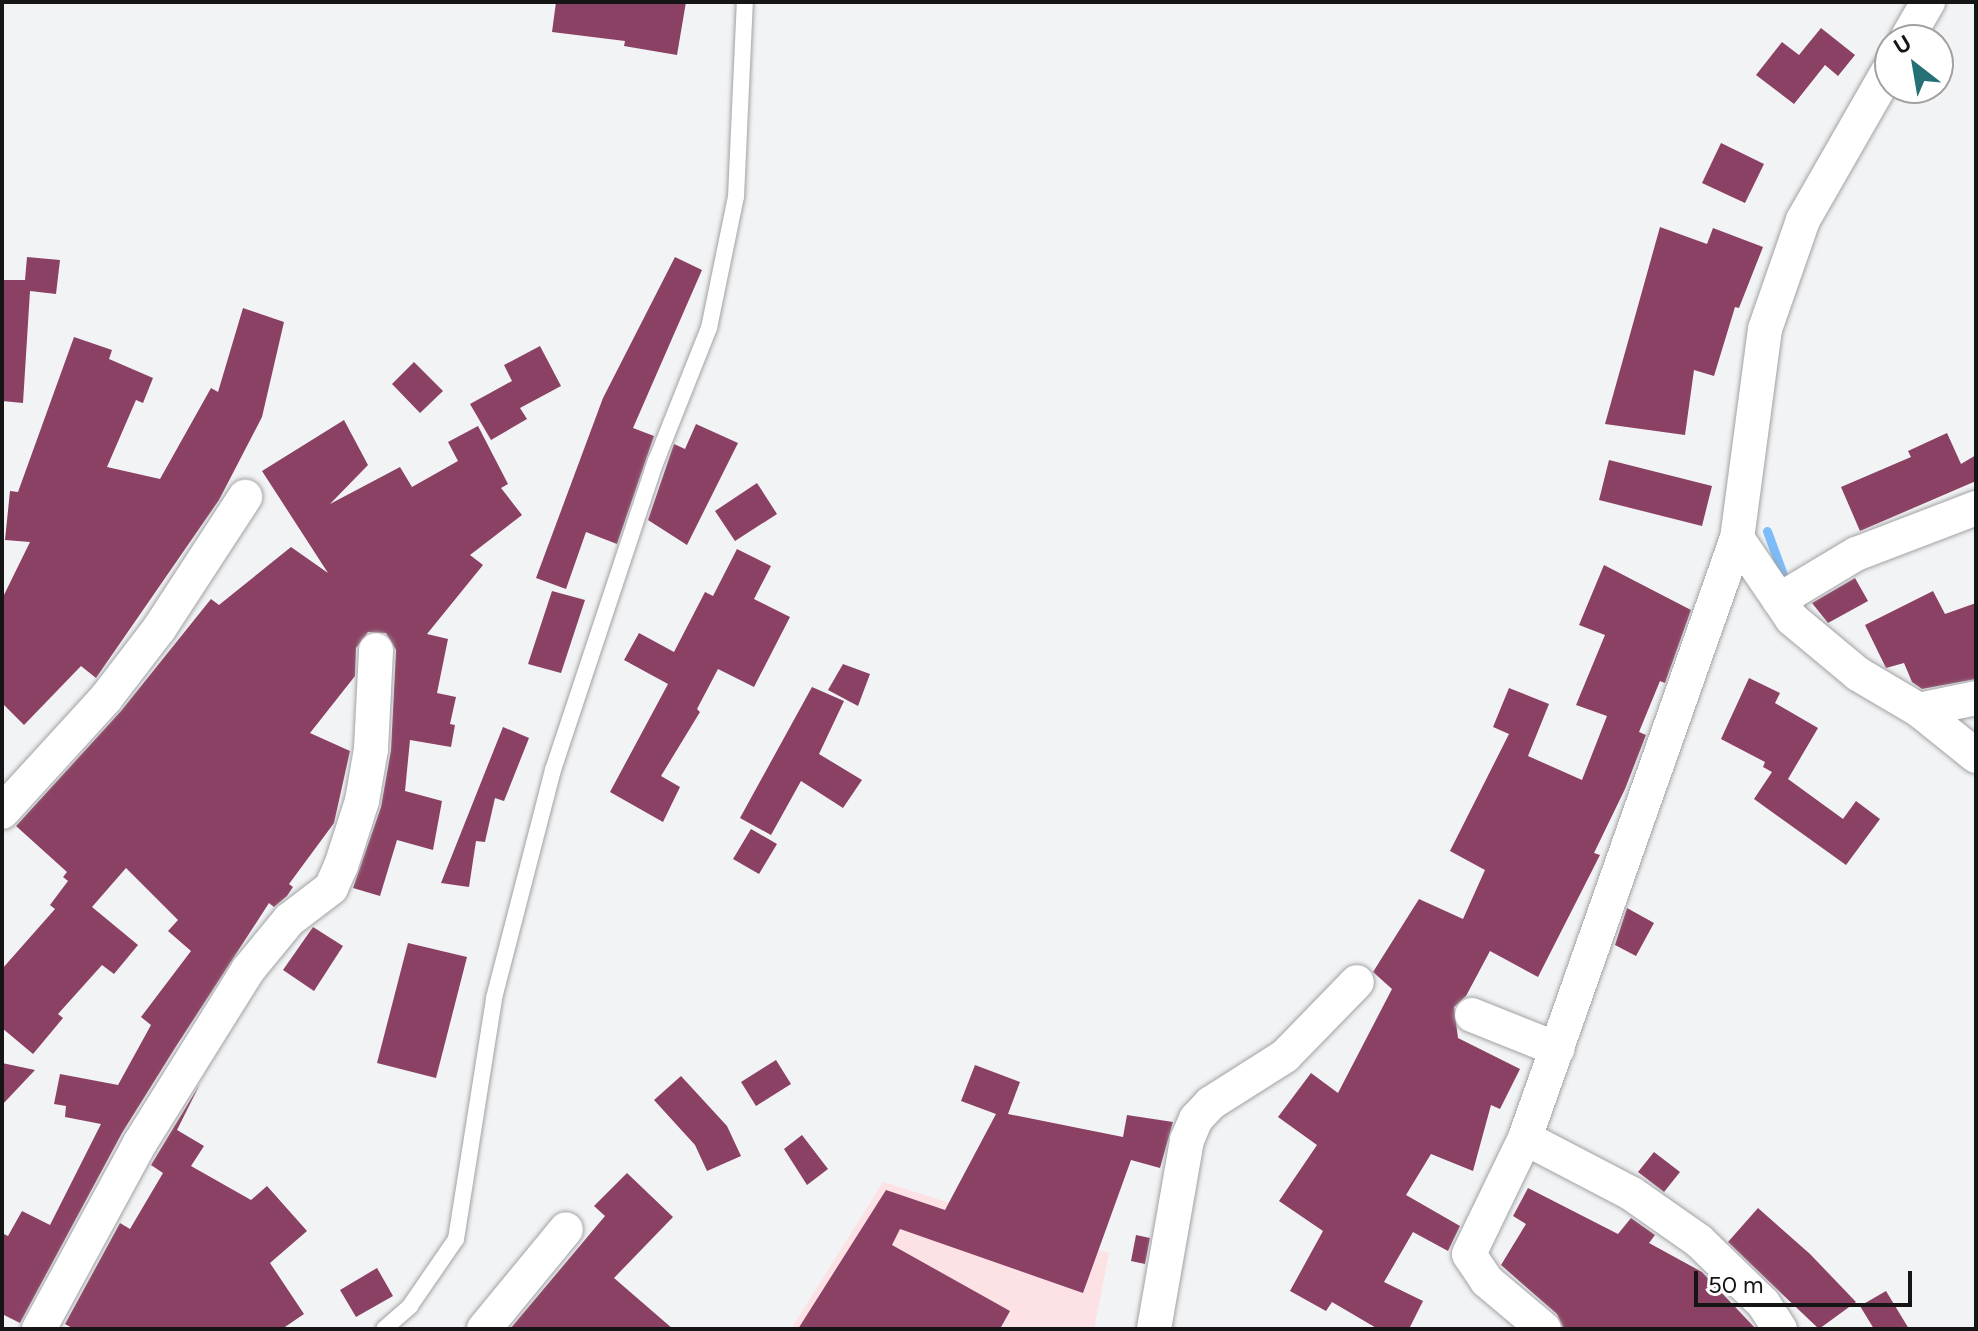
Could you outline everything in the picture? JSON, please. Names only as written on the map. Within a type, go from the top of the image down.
[{"type":"street","points":[[1915,24],[1928,2]]},
{"type":"street","points":[[1544,1329],[1487,1281],[1469,1254],[1525,1138],[1737,538],[1765,329],[1803,220],[1874,96]]},
{"type":"street","points":[[2,812],[115,686],[245,497]]},
{"type":"street","points":[[1779,600],[1856,554],[1976,508]]},
{"type":"street","points":[[1737,538],[1792,619],[1858,674],[1919,710],[1976,756]]},
{"type":"street","points":[[39,1329],[140,1143],[248,970],[289,920],[331,888],[362,801],[371,749],[376,650]]},
{"type":"street","points":[[1919,710],[1976,698]]},
{"type":"street","points":[[1154,1329],[1187,1140],[1196,1119],[1211,1103],[1285,1056],[1357,982]]},
{"type":"street","points":[[1472,1015],[1557,1049]]},
{"type":"street","points":[[1525,1138],[1632,1194],[1699,1241],[1763,1303],[1780,1329]]},
{"type":"street","points":[[484,1329],[566,1229]]},
{"type":"lane","points":[[384,1329],[410,1306],[456,1239],[494,998],[553,770],[656,461],[709,328],[736,197],[745,2]]},
{"type":"shaded area","points":[[883,1182],[1109,1253],[1094,1329],[791,1329]]},
{"type":"building","points":[[556,2],[686,2],[677,55],[624,46],[625,41],[552,32]]},
{"type":"building","points":[[1821,28],[1855,55],[1838,76],[1825,65],[1794,104],[1756,75],[1782,42],[1799,55]]},
{"type":"building","points":[[1721,143],[1764,164],[1745,203],[1702,183]]},
{"type":"building","points":[[1660,227],[1707,244],[1713,228],[1763,247],[1739,308],[1735,307],[1714,376],[1694,370],[1685,435],[1605,424]]},
{"type":"building","points":[[27,257],[60,260],[56,294],[30,291],[23,403],[2,401],[2,280],[25,280]]},
{"type":"building","points":[[675,257],[702,270],[633,428],[654,436],[617,544],[586,532],[566,589],[536,578],[603,398]]},
{"type":"building","points":[[243,308],[284,322],[262,417],[219,500],[96,678],[81,666],[24,725],[2,703],[2,599],[30,542],[5,540],[10,491],[18,492],[74,337],[112,350],[109,359],[153,378],[143,403],[136,400],[107,467],[160,479],[211,388],[218,392]]},
{"type":"building","points":[[540,346],[561,386],[520,408],[527,419],[491,440],[470,404],[512,381],[504,365]]},
{"type":"building","points":[[414,362],[443,391],[420,413],[392,384]]},
{"type":"building","points":[[344,420],[368,465],[330,504],[400,467],[412,487],[458,461],[448,442],[478,426],[508,484],[501,488],[522,515],[470,555],[483,565],[427,634],[448,639],[437,693],[456,697],[450,724],[455,725],[451,747],[410,740],[405,791],[442,801],[433,850],[397,840],[380,896],[353,888],[381,807],[391,750],[396,650],[386,633],[368,632],[356,648],[355,676],[310,733],[350,751],[334,823],[289,884],[293,887],[287,896],[274,907],[269,903],[175,1048],[122,1133],[20,1323],[2,1314],[2,1233],[8,1236],[22,1211],[50,1225],[101,1124],[65,1117],[66,1106],[54,1104],[60,1074],[118,1085],[151,1025],[141,1017],[191,951],[168,931],[178,920],[126,868],[92,907],[138,945],[114,974],[102,965],[58,1014],[63,1018],[33,1054],[2,1028],[2,969],[55,909],[50,905],[68,881],[63,877],[67,872],[16,826],[121,711],[211,599],[219,605],[291,547],[328,573],[262,471]]},
{"type":"building","points":[[696,424],[738,443],[687,545],[648,520],[674,444],[685,449]]},
{"type":"building","points":[[1947,433],[1961,464],[1976,455],[1976,481],[1860,531],[1841,487],[1911,457],[1908,451]]},
{"type":"building","points":[[1609,460],[1712,486],[1702,526],[1599,500]]},
{"type":"building","points":[[757,483],[777,514],[735,541],[715,511]]},
{"type":"building","points":[[737,549],[771,566],[754,599],[790,617],[754,687],[718,669],[697,709],[700,712],[661,776],[680,787],[663,822],[610,792],[668,684],[624,660],[639,633],[674,652],[705,592],[713,596]]},
{"type":"building","points":[[1604,565],[1691,610],[1665,683],[1660,681],[1639,732],[1646,735],[1625,789],[1594,853],[1600,855],[1538,977],[1490,951],[1466,996],[1454,1007],[1458,1038],[1520,1069],[1500,1109],[1491,1105],[1473,1171],[1431,1154],[1406,1195],[1460,1226],[1448,1251],[1413,1232],[1384,1282],[1423,1301],[1409,1329],[1378,1329],[1332,1302],[1326,1311],[1290,1291],[1323,1231],[1279,1201],[1317,1145],[1278,1117],[1311,1073],[1338,1093],[1392,989],[1373,972],[1419,899],[1463,919],[1485,870],[1450,851],[1509,734],[1493,727],[1509,688],[1549,704],[1528,756],[1582,780],[1607,716],[1576,705],[1605,635],[1579,625]]},
{"type":"building","points":[[1855,578],[1868,601],[1828,623],[1812,603]]},
{"type":"building","points":[[552,591],[585,600],[561,673],[528,664]]},
{"type":"building","points":[[1933,591],[1945,614],[1976,603],[1976,679],[1922,689],[1912,682],[1904,663],[1886,668],[1865,625]]},
{"type":"building","points":[[843,664],[870,674],[858,706],[828,690]]},
{"type":"building","points":[[1749,678],[1780,693],[1775,703],[1818,728],[1788,779],[1843,819],[1856,801],[1880,819],[1846,865],[1754,799],[1772,772],[1763,767],[1765,762],[1721,739]]},
{"type":"building","points":[[812,687],[844,701],[819,754],[862,780],[843,808],[801,781],[771,835],[740,818]]},
{"type":"building","points":[[503,727],[529,738],[504,801],[495,798],[485,842],[476,841],[469,887],[441,883]]},
{"type":"building","points":[[751,829],[777,844],[759,874],[733,859]]},
{"type":"building","points":[[1627,908],[1654,923],[1636,956],[1615,945]]},
{"type":"building","points":[[313,927],[343,946],[314,991],[283,970]]},
{"type":"building","points":[[408,943],[467,957],[436,1078],[377,1063]]},
{"type":"building","points":[[776,1060],[791,1084],[756,1106],[741,1082]]},
{"type":"building","points":[[2,1063],[35,1070],[2,1105]]},
{"type":"building","points":[[975,1065],[1020,1082],[1008,1114],[1123,1137],[1127,1115],[1173,1122],[1160,1168],[1131,1160],[1083,1293],[900,1229],[892,1245],[1010,1311],[1000,1329],[798,1329],[886,1190],[945,1210],[996,1114],[961,1101]]},
{"type":"building","points":[[681,1076],[727,1126],[741,1156],[707,1171],[695,1145],[654,1100]]},
{"type":"building","points":[[200,1084],[177,1130],[204,1146],[191,1166],[251,1200],[267,1186],[307,1231],[270,1263],[304,1314],[282,1329],[74,1329],[65,1324],[120,1223],[130,1229],[163,1173],[151,1165]]},
{"type":"building","points":[[802,1135],[828,1169],[807,1185],[784,1149]]},
{"type":"building","points":[[1654,1152],[1680,1172],[1664,1192],[1638,1172]]},
{"type":"building","points":[[627,1173],[673,1217],[614,1278],[673,1329],[510,1329],[605,1216],[594,1206]]},
{"type":"building","points":[[1528,1188],[1618,1234],[1631,1218],[1655,1235],[1649,1243],[1702,1272],[1756,1329],[1564,1329],[1557,1314],[1501,1265],[1526,1224],[1513,1216]]},
{"type":"building","points":[[1758,1208],[1810,1254],[1856,1302],[1819,1329],[1781,1293],[1728,1242]]},
{"type":"building","points":[[1136,1235],[1150,1238],[1145,1264],[1131,1261]]},
{"type":"building","points":[[377,1268],[393,1296],[356,1317],[340,1290]]},
{"type":"building","points":[[1886,1291],[1909,1329],[1874,1329],[1860,1306]]},
{"type":"waterway","points":[[1767,531],[1788,588]]}]
